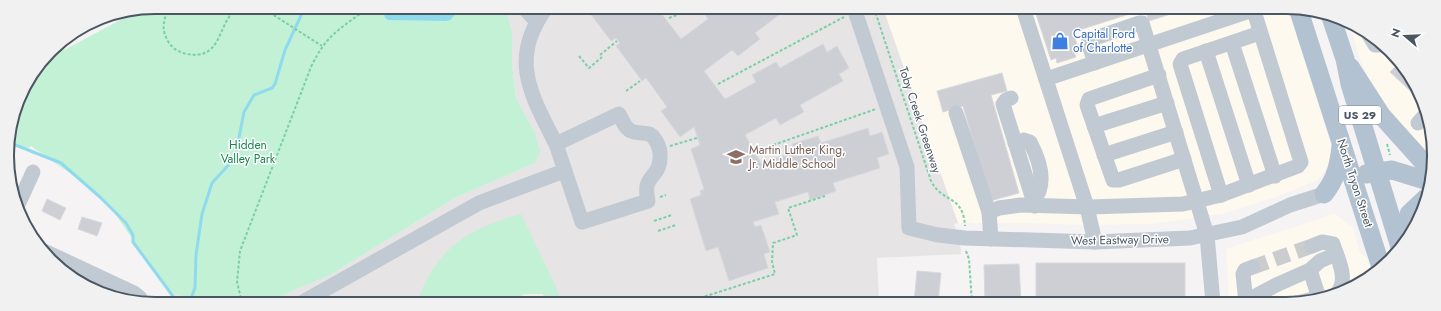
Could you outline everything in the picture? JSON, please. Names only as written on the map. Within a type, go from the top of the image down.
[{"type":"main road","name":"North Tryon Street","points":[[1300,15],[1364,209],[1379,262]]},
{"type":"main road","name":"North Tryon Street","points":[[1333,23],[1345,59],[1350,84],[1384,164],[1399,241]]},
{"type":"main road","points":[[1345,59],[1381,115],[1427,166]]},
{"type":"main road","points":[[1324,194],[1333,184],[1336,176],[1341,141]]},
{"type":"main road","points":[[1353,176],[1384,164],[1387,169],[1399,171],[1425,180]]},
{"type":"main road","points":[[1324,194],[1346,197],[1364,209]]},
{"type":"main road","points":[[1406,230],[1409,214],[1417,206]]},
{"type":"street","points":[[530,14],[538,22]]},
{"type":"street","points":[[543,14],[538,22],[528,50],[527,80],[531,93],[556,144],[582,222],[648,201],[646,191],[648,183],[656,171],[661,155],[655,139],[651,134],[631,131],[625,126],[619,114],[556,144]]},
{"type":"street","name":"West Eastway Drive","points":[[852,14],[907,167],[909,228],[938,236],[991,239],[1095,242],[1190,238],[1242,227],[1290,204],[1324,194]]},
{"type":"street","points":[[1025,14],[1087,207],[1095,242]]},
{"type":"street","points":[[1046,79],[1238,14]]},
{"type":"street","points":[[989,212],[1010,206],[1034,203],[1087,207],[1183,204],[1197,202],[1275,176],[1296,167],[1300,162],[1254,14]]},
{"type":"street","points":[[1095,63],[1089,45],[1090,40],[1139,22],[1143,24],[1207,235],[1212,297]]},
{"type":"street","points":[[1221,195],[1180,64],[1183,59],[1260,33]]},
{"type":"street","points":[[1232,43],[1275,176]]},
{"type":"street","points":[[1206,51],[1249,185]]},
{"type":"street","points":[[1159,76],[1089,99],[1087,104],[1111,177],[1116,181],[1184,159]]},
{"type":"street","points":[[1011,98],[1006,100],[1003,104],[1034,203]]},
{"type":"street","points":[[1094,126],[1167,103]]},
{"type":"street","points":[[956,113],[989,212],[991,239]]},
{"type":"street","points":[[1104,155],[1176,132]]},
{"type":"street","points":[[311,297],[479,204],[564,171]]},
{"type":"street","points":[[21,198],[33,172]]},
{"type":"street","points":[[1312,246],[1322,242],[1333,244],[1342,274],[1341,285]]},
{"type":"street","points":[[1255,297],[1276,285],[1310,270],[1320,261],[1336,254]]},
{"type":"street","points":[[55,256],[138,296]]},
{"type":"street","points":[[1245,297],[1243,274],[1245,270],[1253,267]]},
{"type":"street","points":[[1310,270],[1319,293]]},
{"type":"path","points":[[167,14],[163,28],[168,41],[178,51],[192,55],[200,54],[214,46],[228,17],[232,14]]},
{"type":"path","points":[[273,14],[322,46]]},
{"type":"path","points":[[241,297],[237,282],[240,251],[311,67],[322,46],[336,31],[359,14]]},
{"type":"path","points":[[669,18],[679,14]]},
{"type":"path","points":[[718,84],[846,14]]},
{"type":"path","name":"Toby Creek Greenway","points":[[876,14],[931,181],[939,192],[958,204],[963,214],[965,225]]},
{"type":"path","points":[[600,55],[617,41]]},
{"type":"path","points":[[579,56],[589,68],[602,57]]},
{"type":"path","points":[[626,92],[640,81]]},
{"type":"path","points":[[759,150],[879,108]]},
{"type":"path","points":[[667,147],[697,138]]},
{"type":"path","points":[[1384,164],[1387,141]]},
{"type":"path","points":[[703,297],[775,274],[772,262],[773,243],[797,235],[788,208],[825,196]]},
{"type":"path","points":[[654,221],[672,214]]},
{"type":"path","points":[[658,231],[676,225]]},
{"type":"path","points":[[965,248],[969,258],[972,297]]},
{"type":"shaded area","name":"Martin Luther King, Jr. Middle School","points":[[507,14],[885,14],[958,223],[954,224],[960,240],[961,254],[877,258],[879,297],[278,297],[330,275],[455,198],[535,163],[535,133],[516,98],[512,64],[512,31]]},
{"type":"shaded area","points":[[885,14],[1290,14],[1335,157],[1318,180],[1273,198],[1226,213],[1153,224],[1080,225],[958,223]]},
{"type":"shaded area","points":[[1352,31],[1372,43],[1385,54],[1385,56],[1387,56],[1398,69],[1416,101],[1422,119],[1427,150],[1400,125],[1375,93],[1360,60]]},
{"type":"shaded area","points":[[1334,214],[1353,227],[1360,253],[1366,257],[1370,269],[1340,286],[1304,296],[1229,297],[1226,249]]},
{"type":"shaded area","points":[[168,291],[184,297],[171,297]]},
{"type":"green space","name":"Hidden Valley Park","points":[[146,14],[507,14],[512,31],[512,64],[516,98],[535,133],[540,152],[535,163],[455,198],[330,275],[278,297],[184,297],[168,291],[114,212],[77,178],[31,146],[29,148],[14,144],[19,119],[25,101],[33,85],[43,69],[55,55],[63,49],[64,50],[124,18]]},
{"type":"green space","points":[[521,214],[556,287],[559,297],[420,297],[434,268],[444,255],[469,234],[502,220]]},
{"type":"sand","points":[[525,294],[543,294],[544,297],[519,297]]},
{"type":"water","points":[[384,14],[456,14],[450,20],[446,21],[388,20],[385,18]]},
{"type":"building","points":[[591,14],[662,14],[681,39],[708,19],[704,14],[780,14],[755,33],[760,39],[738,56],[732,50],[704,71],[725,99],[756,82],[752,75],[776,62],[780,68],[823,44],[827,52],[837,46],[849,68],[839,74],[843,81],[800,105],[804,112],[780,125],[776,118],[745,135],[761,163],[795,152],[792,144],[818,136],[821,143],[868,128],[870,136],[882,132],[889,154],[877,158],[880,168],[833,183],[836,191],[810,200],[808,192],[775,202],[779,214],[753,222],[755,227],[761,225],[770,252],[764,254],[768,268],[729,281],[718,247],[706,251],[690,199],[701,195],[700,191],[704,189],[691,149],[700,145],[694,127],[680,137],[661,111],[667,107],[646,78],[642,81],[616,46],[620,43],[616,38],[611,41]]},
{"type":"building","name":"Capital Ford of Charlotte","points":[[1036,14],[1129,14],[1073,32],[1079,51],[1074,52],[1076,57],[1057,63],[1056,58],[1051,60]]},
{"type":"building","name":"Capital Ford of Charlotte","points":[[1147,14],[1171,14],[1149,21]]},
{"type":"building","points":[[1396,66],[1411,92],[1390,72]]},
{"type":"building","points":[[1002,73],[1007,91],[991,95],[1019,193],[990,201],[963,106],[943,112],[937,91]]},
{"type":"building","points":[[47,199],[66,208],[60,220],[42,211]]},
{"type":"building","points":[[82,217],[102,223],[97,236],[78,229]]},
{"type":"building","points":[[1036,263],[1185,263],[1185,297],[1036,297]]},
{"type":"building","points":[[1019,264],[1021,297],[985,297],[984,265]]},
{"type":"building","points":[[917,271],[941,273],[939,297],[915,297]]},
{"type":"waterway","points":[[191,297],[195,288],[196,255],[202,214],[212,183],[235,158],[244,112],[254,95],[272,88],[275,84],[285,50],[302,14]]},
{"type":"waterway","points":[[14,144],[61,163],[100,197],[126,223],[133,235],[133,242],[174,297]]},
{"type":"tunnel","points":[[1253,267],[1312,246]]},
{"type":"place","name":"Capital Ford of Charlotte","points":[[1060,41]]},
{"type":"place","name":"Martin Luther King, Jr. Middle School","points":[[736,157]]}]
